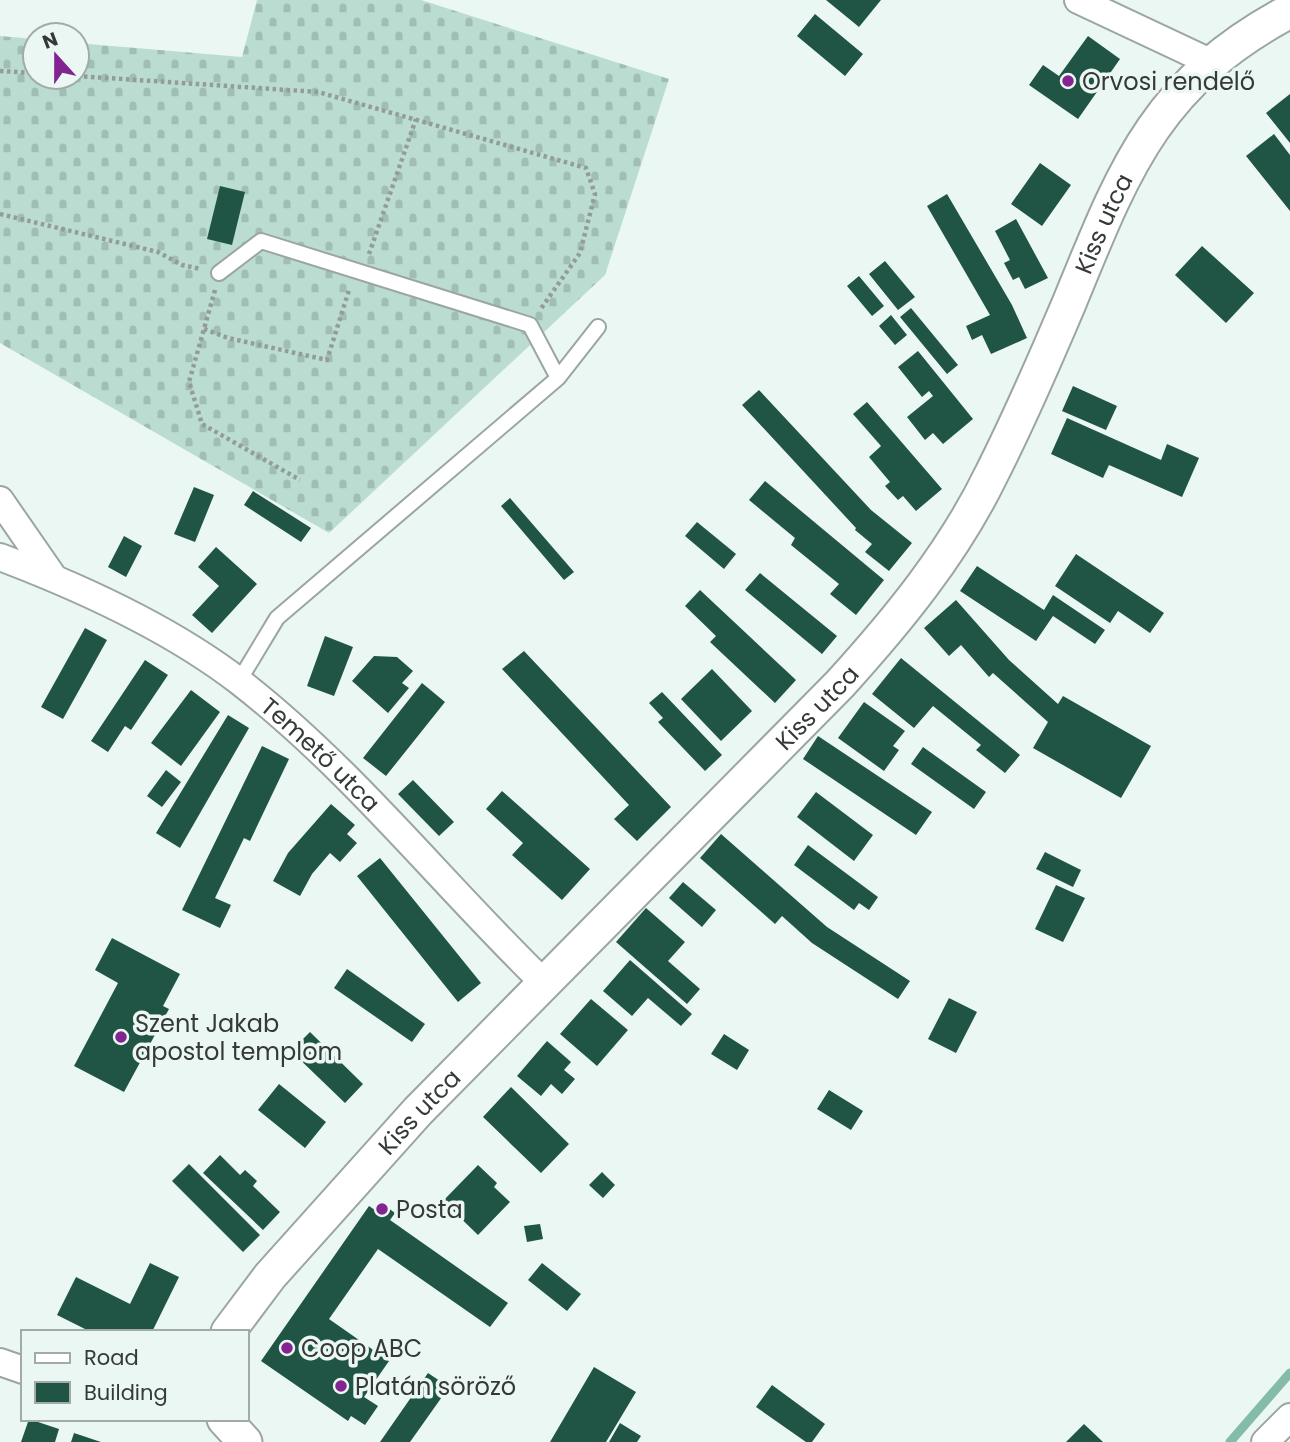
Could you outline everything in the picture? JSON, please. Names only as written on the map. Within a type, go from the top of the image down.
[{"type":"street","points":[[1078,0],[1210,62]]},
{"type":"street","name":"Kiss utca","points":[[230,1330],[270,1276],[418,1111],[840,684],[925,584],[990,478],[1043,367],[1115,190],[1133,158],[1162,115],[1210,62],[1260,27],[1290,11]]},
{"type":"street","name":"Temető utca","points":[[0,500],[54,578]]},
{"type":"street","name":"Temető utca","points":[[0,557],[54,578],[164,634],[239,681],[332,762],[545,984]]},
{"type":"street","points":[[0,1362],[21,1369]]},
{"type":"street","points":[[1265,1442],[1290,1417]]},
{"type":"street","points":[[226,1421],[245,1442]]},
{"type":"lane","points":[[219,273],[261,241],[360,270],[530,325],[558,378]]},
{"type":"lane","points":[[239,681],[277,618],[558,378],[598,327]]},
{"type":"path","points":[[0,71],[21,72]]},
{"type":"path","points":[[91,77],[318,92],[586,168],[595,194],[580,253],[530,325]]},
{"type":"path","points":[[204,329],[228,338],[327,360],[416,119]]},
{"type":"path","points":[[0,214],[158,252],[182,265],[219,273],[189,382],[202,424],[300,480]]},
{"type":"green space","points":[[257,0],[421,0],[669,79],[605,275],[329,533],[0,343],[0,36],[21,38],[21,91],[91,91],[91,44],[242,57]]},
{"type":"building","points":[[826,0],[881,0],[859,27]]},
{"type":"building","points":[[815,14],[863,54],[845,76],[797,36]]},
{"type":"building","name":"Orvosi rendelő","points":[[1088,36],[1120,59],[1078,119],[1029,85],[1043,65],[1059,76]]},
{"type":"building","points":[[1290,94],[1290,143],[1266,113]]},
{"type":"building","points":[[1274,134],[1290,155],[1290,211],[1246,156]]},
{"type":"building","points":[[1040,163],[1071,185],[1042,226],[1011,204]]},
{"type":"building","points":[[220,186],[245,192],[232,245],[207,239]]},
{"type":"building","points":[[947,194],[1012,305],[1027,338],[991,354],[982,335],[972,340],[966,326],[990,315],[927,206]]},
{"type":"building","points":[[1016,219],[1048,278],[1025,289],[1019,277],[1013,280],[1004,263],[1010,260],[995,231]]},
{"type":"building","points":[[1202,246],[1254,293],[1226,323],[1175,275]]},
{"type":"building","points":[[885,261],[915,297],[898,310],[869,274]]},
{"type":"building","points":[[859,276],[884,306],[872,316],[847,286]]},
{"type":"building","points":[[911,308],[958,365],[947,374],[900,317]]},
{"type":"building","points":[[891,315],[907,335],[895,345],[879,326]]},
{"type":"building","points":[[918,351],[973,419],[943,444],[933,433],[925,440],[907,417],[933,396],[929,391],[922,397],[898,367]]},
{"type":"building","points":[[1073,386],[1117,406],[1106,430],[1062,411]]},
{"type":"building","points":[[759,390],[871,510],[912,543],[889,571],[865,552],[872,544],[855,530],[742,405]]},
{"type":"building","points":[[867,402],[942,489],[916,511],[903,496],[898,500],[885,486],[890,482],[869,457],[881,446],[853,414]]},
{"type":"building","points":[[1067,418],[1161,460],[1167,444],[1199,458],[1182,497],[1109,465],[1103,478],[1051,454]]},
{"type":"building","points":[[765,481],[884,580],[856,615],[830,594],[839,584],[791,545],[795,538],[749,500]]},
{"type":"building","points":[[194,487],[214,495],[195,542],[174,534]]},
{"type":"building","points":[[253,491],[311,528],[301,542],[244,505]]},
{"type":"building","points":[[510,498],[574,572],[564,580],[501,506]]},
{"type":"building","points":[[697,522],[736,554],[724,569],[685,536]]},
{"type":"building","points":[[124,536],[142,546],[126,577],[108,567]]},
{"type":"building","points":[[216,547],[257,584],[212,633],[192,615],[219,586],[198,567]]},
{"type":"building","points":[[1076,554],[1164,613],[1150,633],[1118,611],[1110,623],[1055,586]]},
{"type":"building","points":[[977,566],[1044,610],[1053,595],[1105,630],[1095,644],[1053,616],[1036,641],[960,591]]},
{"type":"building","points":[[760,573],[837,636],[822,654],[745,590]]},
{"type":"building","points":[[700,590],[796,680],[775,703],[710,642],[716,636],[685,606]]},
{"type":"building","points":[[956,600],[1009,660],[1058,704],[1063,696],[1151,746],[1121,798],[1033,748],[1048,722],[993,673],[989,677],[961,645],[949,656],[924,628]]},
{"type":"building","points":[[85,628],[107,640],[63,719],[41,707]]},
{"type":"building","points":[[325,636],[353,647],[334,696],[307,686]]},
{"type":"building","points":[[524,651],[671,807],[637,841],[614,819],[629,805],[502,669]]},
{"type":"building","points":[[374,656],[397,657],[413,671],[402,683],[409,688],[388,713],[352,681]]},
{"type":"building","points":[[901,658],[1020,755],[1005,773],[976,750],[981,745],[933,706],[914,728],[872,694]]},
{"type":"building","points":[[145,660],[168,675],[131,730],[125,726],[108,752],[91,741]]},
{"type":"building","points":[[712,669],[752,711],[721,741],[681,699]]},
{"type":"building","points":[[422,683],[445,702],[386,776],[363,758]]},
{"type":"building","points":[[191,690],[220,712],[181,766],[151,743]]},
{"type":"building","points":[[662,692],[722,755],[705,771],[658,722],[663,718],[649,703]]},
{"type":"building","points":[[864,702],[905,731],[893,746],[899,750],[884,771],[838,738]]},
{"type":"building","points":[[228,715],[249,728],[180,848],[156,833]]},
{"type":"building","points":[[818,736],[932,812],[916,835],[803,759]]},
{"type":"building","points":[[262,746],[289,759],[250,841],[244,838],[215,898],[231,905],[220,928],[182,910]]},
{"type":"building","points":[[923,747],[986,792],[974,809],[911,764]]},
{"type":"building","points":[[166,770],[181,782],[162,807],[147,796]]},
{"type":"building","points":[[413,780],[454,822],[439,836],[398,794]]},
{"type":"building","points":[[502,791],[590,869],[562,900],[512,855],[523,843],[486,809]]},
{"type":"building","points":[[816,792],[873,835],[854,861],[797,817]]},
{"type":"building","points":[[331,804],[355,825],[347,834],[357,843],[340,862],[330,853],[312,874],[300,896],[273,881],[288,853]]},
{"type":"building","points":[[721,834],[827,927],[910,981],[898,999],[812,943],[782,916],[775,924],[700,858]]},
{"type":"building","points":[[808,845],[878,897],[869,910],[859,903],[854,910],[794,865]]},
{"type":"building","points":[[1045,852],[1081,870],[1073,887],[1036,869]]},
{"type":"building","points":[[380,858],[481,983],[458,1002],[357,876]]},
{"type":"building","points":[[683,882],[716,910],[702,927],[669,898]]},
{"type":"building","points":[[1056,885],[1085,898],[1063,942],[1035,929]]},
{"type":"building","points":[[646,908],[685,942],[668,961],[700,989],[687,1004],[616,942]]},
{"type":"building","name":"Szent Jakab apostol templom","points":[[112,938],[180,974],[163,1006],[169,1009],[124,1092],[74,1066],[118,983],[95,970]]},
{"type":"building","points":[[630,960],[692,1014],[681,1026],[648,998],[632,1016],[603,991]]},
{"type":"building","points":[[347,969],[425,1024],[412,1042],[334,988]]},
{"type":"building","points":[[949,998],[977,1012],[956,1053],[928,1039]]},
{"type":"building","points":[[591,999],[628,1030],[597,1066],[560,1034]]},
{"type":"building","points":[[310,1032],[363,1084],[345,1103],[291,1051]]},
{"type":"building","points":[[724,1034],[749,1050],[737,1070],[711,1054]]},
{"type":"building","points":[[547,1041],[571,1062],[564,1070],[575,1079],[562,1094],[551,1084],[541,1096],[517,1076]]},
{"type":"building","points":[[279,1084],[326,1122],[305,1148],[258,1110]]},
{"type":"building","points":[[511,1087],[569,1144],[541,1173],[483,1117]]},
{"type":"building","points":[[829,1090],[863,1111],[851,1130],[817,1109]]},
{"type":"building","points":[[220,1155],[240,1175],[245,1170],[257,1181],[253,1186],[280,1212],[263,1230],[203,1173]]},
{"type":"building","points":[[189,1164],[260,1235],[243,1252],[172,1181]]},
{"type":"building","points":[[478,1165],[497,1183],[494,1187],[510,1202],[478,1235],[443,1201]]},
{"type":"building","points":[[602,1172],[615,1185],[603,1198],[589,1185]]},
{"type":"building","points":[[380,1202],[395,1213],[390,1220],[508,1303],[490,1327],[378,1249],[329,1319],[389,1361],[364,1397],[378,1406],[365,1425],[351,1416],[348,1421],[261,1361],[369,1206],[375,1210]]},
{"type":"building","points":[[540,1224],[543,1239],[527,1242],[524,1226]]},
{"type":"building","points":[[150,1263],[179,1277],[153,1330],[87,1330],[57,1315],[76,1277],[130,1304]]},
{"type":"building","points":[[542,1263],[581,1294],[567,1311],[528,1280]]},
{"type":"building","points":[[594,1367],[636,1392],[606,1442],[550,1442]]},
{"type":"building","points":[[428,1373],[449,1387],[410,1442],[380,1442]]},
{"type":"building","points":[[772,1385],[825,1424],[812,1442],[806,1442],[756,1407]]},
{"type":"building","points":[[28,1421],[59,1429],[55,1442],[21,1442]]},
{"type":"building","points":[[620,1423],[641,1436],[637,1442],[609,1442]]},
{"type":"building","points":[[1084,1424],[1103,1442],[1066,1442]]},
{"type":"building","points":[[74,1433],[101,1442],[71,1442]]},
{"type":"waterway","points":[[1230,1442],[1290,1373]]},
{"type":"place","name":"Orvosi rendelő","points":[[1068,81]]},
{"type":"place","name":"Szent Jakab apostol templom","points":[[121,1037]]},
{"type":"place","name":"Posta","points":[[382,1209]]},
{"type":"place","name":"Coop ABC","points":[[287,1348]]},
{"type":"place","name":"Platán söröző","points":[[341,1386]]}]
